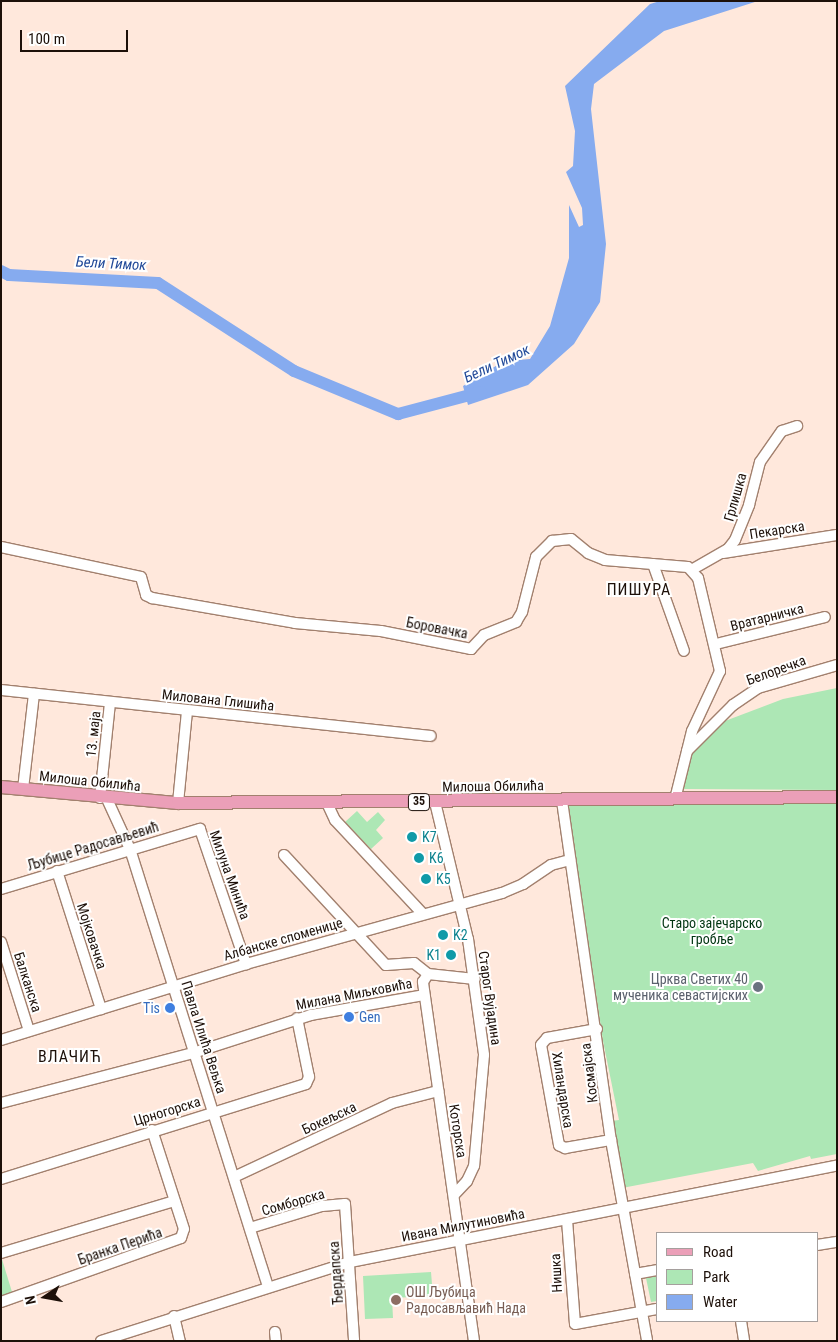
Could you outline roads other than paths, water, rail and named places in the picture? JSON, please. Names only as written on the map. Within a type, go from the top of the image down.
[{"type":"main road","name":"Милоша Обилића","points":[[1,787],[104,799],[178,803],[837,797]]},
{"type":"street","name":"Грлишка","points":[[693,569],[722,553],[735,540],[743,524],[760,462],[782,431],[796,426]]},
{"type":"street","name":"Пекарска","points":[[722,553],[837,535]]},
{"type":"street","name":"Боровачка","points":[[1,547],[141,577],[146,595],[152,598],[295,623],[381,631],[471,650],[484,635],[501,631],[516,622],[522,612],[536,557],[552,540],[571,540],[588,553],[605,560],[693,569]]},
{"type":"street","points":[[653,564],[684,652]]},
{"type":"street","points":[[675,799],[692,731],[719,676],[716,644],[698,578],[693,569]]},
{"type":"street","name":"Вратарничка","points":[[716,644],[825,617]]},
{"type":"street","name":"Белоречка","points":[[687,750],[733,705],[758,688],[837,665]]},
{"type":"street","name":"Милована Глишића","points":[[1,690],[431,736]]},
{"type":"street","points":[[24,789],[34,694]]},
{"type":"street","name":"13. маја","points":[[104,799],[110,703]]},
{"type":"street","points":[[178,803],[187,711]]},
{"type":"street","name":"Павла Илића Вељка","points":[[104,799],[130,849],[268,1286]]},
{"type":"street","name":"Космајска","points":[[562,800],[597,1029],[611,1140],[647,1341]]},
{"type":"street","points":[[327,802],[336,820],[422,912]]},
{"type":"street","name":"Старог Вујадина","points":[[435,802],[475,979],[484,1043],[484,1073],[472,1171],[463,1187],[454,1195]]},
{"type":"street","name":"Љубице Радосављевић","points":[[1,889],[194,829]]},
{"type":"street","name":"Милуна Минића","points":[[194,829],[203,833],[246,964]]},
{"type":"street","points":[[284,855],[358,932],[386,965],[414,963],[428,974],[475,979]]},
{"type":"street","name":"Албанске споменице","points":[[1,1040],[246,964],[422,912],[515,888],[551,865],[570,860]]},
{"type":"street","name":"Мојковачка","points":[[57,871],[101,1008]]},
{"type":"street","name":"Балканска","points":[[1,942],[29,1031]]},
{"type":"street","name":"Которска","points":[[428,974],[424,978],[424,995],[462,1239],[474,1341]]},
{"type":"street","name":"Милана Миљковића","points":[[1,1102],[193,1053],[297,1018],[357,1005],[424,995]]},
{"type":"street","name":"Црногорска","points":[[1,1179],[152,1130],[306,1084],[310,1077],[297,1018]]},
{"type":"street","name":"Хиландарска","points":[[597,1029],[547,1038],[542,1045],[561,1147],[611,1140]]},
{"type":"street","name":"Бокељска","points":[[234,1177],[392,1103],[438,1091]]},
{"type":"street","name":"Бранка Перића","points":[[1,1302],[179,1240],[184,1231],[152,1130]]},
{"type":"street","name":"Ивана Милутиновића","points":[[102,1341],[268,1286],[350,1262],[837,1166]]},
{"type":"street","name":"Бранка Перића","points":[[1,1253],[174,1201]]},
{"type":"street","name":"Сомборска","points":[[250,1228],[322,1206],[345,1204]]},
{"type":"street","name":"Ђердапска","points":[[345,1204],[354,1341]]},
{"type":"street","name":"Нишка","points":[[567,1220],[575,1324],[641,1312]]},
{"type":"street","points":[[818,1245],[837,1242]]},
{"type":"street","points":[[635,1274],[656,1270]]},
{"type":"street","points":[[641,1312],[656,1310]]},
{"type":"street","points":[[174,1316],[180,1341]]},
{"type":"street","points":[[740,1322],[744,1341]]},
{"type":"water","points":[[660,1],[758,1],[664,31],[594,84],[591,109],[606,244],[600,302],[574,344],[528,385],[468,405],[463,386],[504,361],[530,359],[550,326],[569,258],[569,205],[579,227],[583,225],[582,208],[566,172],[573,166],[575,131],[565,86],[650,4]]},
{"type":"waterway","name":"Бели Тимок","points":[[1,271],[9,275],[158,283],[294,371],[398,414],[481,392]]},
{"type":"place","name":"K7","points":[[412,837]]},
{"type":"place","name":"K6","points":[[419,858]]},
{"type":"place","name":"K5","points":[[426,879]]},
{"type":"place","name":"K2","points":[[443,935]]},
{"type":"place","name":"K1","points":[[451,955]]},
{"type":"place","name":"Црква Светих 40 мученика севастијских","points":[[758,987]]},
{"type":"place","name":"Tis","points":[[170,1008]]},
{"type":"place","name":"Gen","points":[[349,1017]]},
{"type":"place","name":"ОШ Љубица Радосављавић Нада","points":[[396,1300]]},
{"type":"district","name":"ПИШУРА","points":[[639,590]]},
{"type":"district","name":"ВЛАЧИЋ","points":[[70,1057]]},
{"type":"park label","name":"Старо зајечарско гробље","points":[[712,932]]}]
